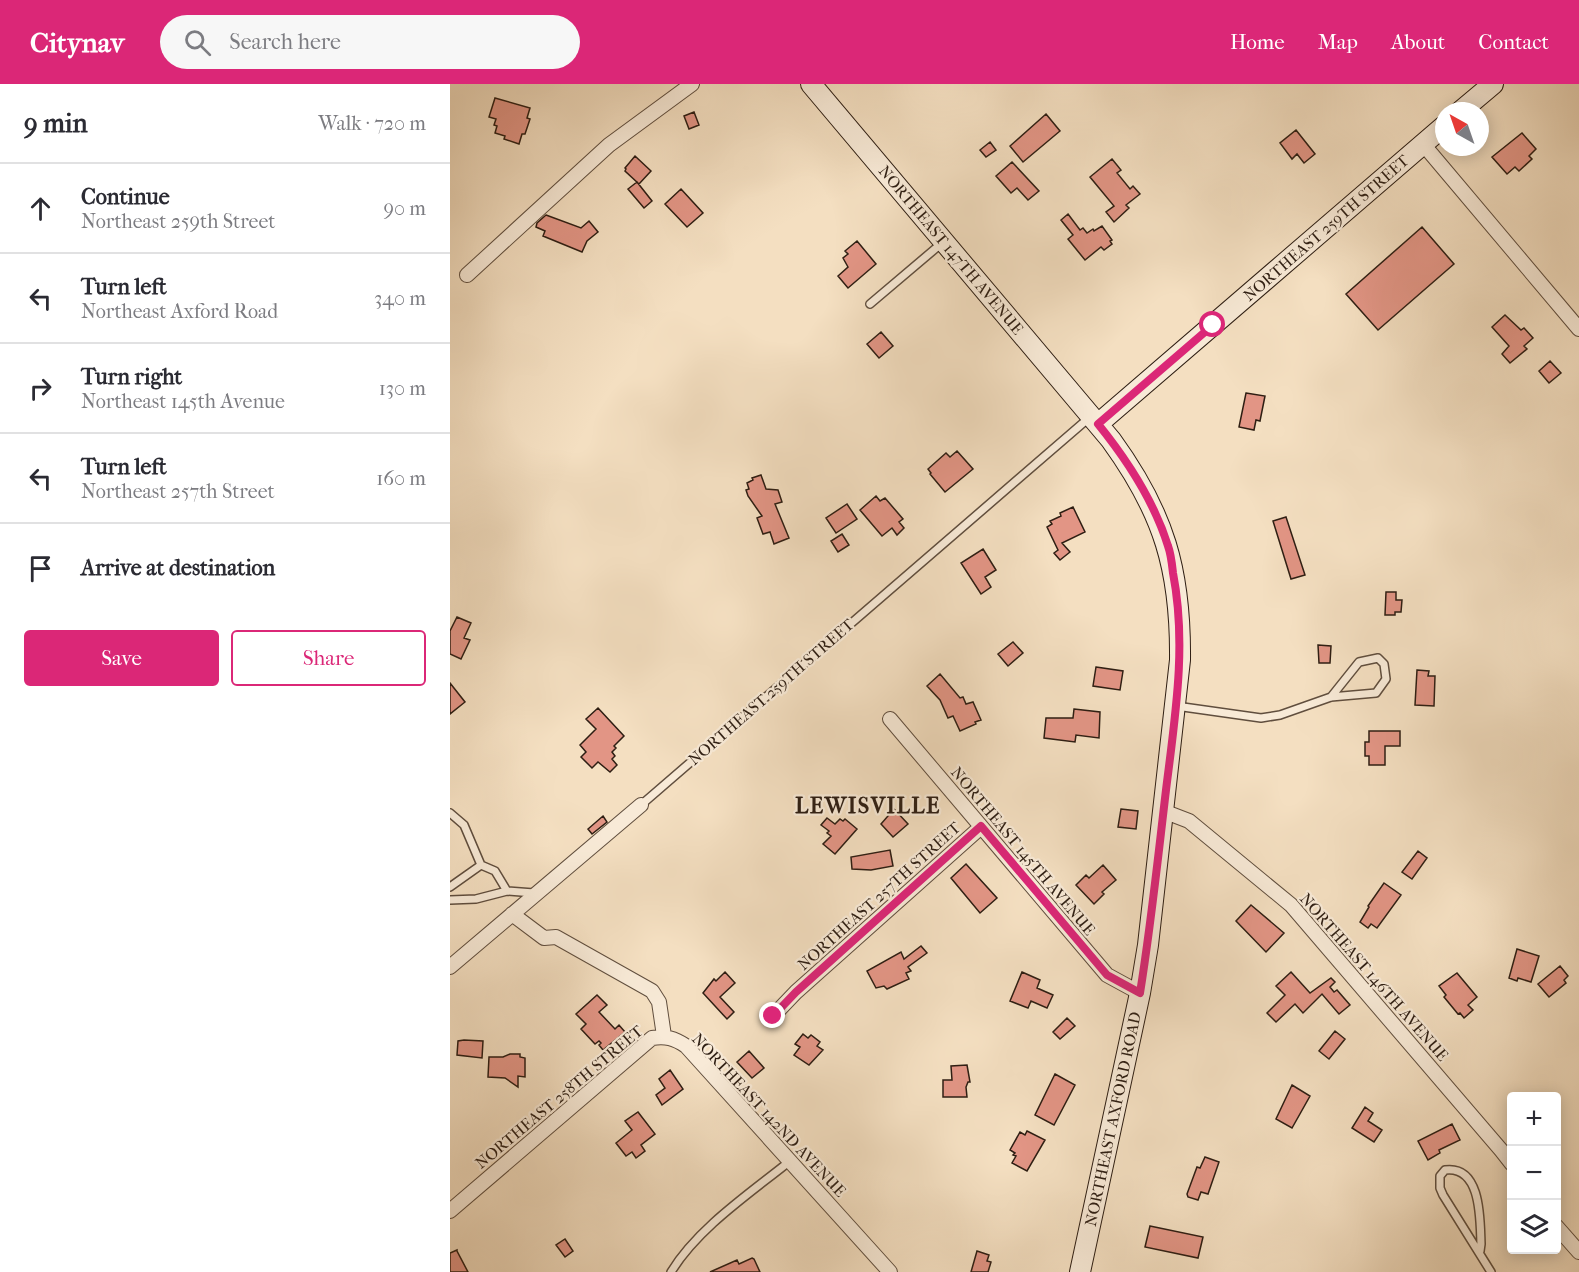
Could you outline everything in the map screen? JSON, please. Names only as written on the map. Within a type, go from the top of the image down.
[{"type":"main road","name":"NORTHEAST 147TH AVENUE","points":[[811,84],[1095,420]]},
{"type":"main road","points":[[1472,102],[1493,84]]},
{"type":"main road","name":"NORTHEAST 259TH STREET","points":[[1095,420],[1435,134]]},
{"type":"main road","name":"NORTHEAST AXFORD ROAD","points":[[1080,1272],[1111,1133],[1148,945],[1176,706],[1180,626],[1177,593],[1168,547],[1149,499],[1131,467],[1095,420]]},
{"type":"street","points":[[466,275],[609,145],[692,84]]},
{"type":"street","points":[[1423,144],[1579,329]]},
{"type":"street","name":"NORTHEAST 145TH AVENUE","points":[[890,719],[1107,975],[1140,993]]},
{"type":"street","name":"NORTHEAST 259TH STREET","points":[[450,967],[640,805]]},
{"type":"street","name":"NORTHEAST 146TH AVENUE","points":[[1164,811],[1189,821],[1292,905],[1507,1158]]},
{"type":"street","name":"NORTHEAST 257TH STREET","points":[[773,1016],[796,992],[981,826]]},
{"type":"street","name":"NORTHEAST 142ND AVENUE","points":[[512,914],[544,938],[556,938],[652,991],[659,1002],[664,1036],[686,1046],[890,1272]]},
{"type":"street","name":"NORTHEAST 258TH STREET","points":[[450,1211],[652,1038],[664,1036]]},
{"type":"street","points":[[1561,1231],[1579,1252]]},
{"type":"lane","points":[[870,304],[944,241]]},
{"type":"lane","name":"NORTHEAST 259TH STREET","points":[[640,805],[1095,420]]},
{"type":"lane","points":[[1176,706],[1261,718],[1280,715],[1331,697],[1376,693],[1386,679],[1384,664],[1378,658],[1359,662],[1331,697]]},
{"type":"lane","points":[[450,813],[464,825],[481,865],[495,871],[507,891]]},
{"type":"lane","points":[[450,887],[481,865]]},
{"type":"lane","points":[[450,900],[476,899],[507,891],[536,893]]},
{"type":"lane","points":[[670,1272],[681,1256],[702,1234],[789,1161]]},
{"type":"lane","points":[[1480,1251],[1478,1197],[1465,1175],[1459,1171],[1445,1170],[1440,1176],[1440,1188],[1443,1195],[1491,1272]]},
{"type":"building","points":[[495,98],[530,108],[527,118],[530,119],[519,144],[495,133],[496,119],[489,117]]},
{"type":"building","points":[[694,112],[699,125],[689,129],[684,116]]},
{"type":"building","points":[[1046,114],[1060,131],[1023,162],[1010,146]]},
{"type":"building","points":[[1296,130],[1315,154],[1304,163],[1297,154],[1292,159],[1280,143]]},
{"type":"building","points":[[1522,133],[1536,149],[1529,156],[1532,159],[1519,171],[1515,167],[1507,174],[1492,157]]},
{"type":"building","points":[[990,142],[996,150],[986,157],[980,150]]},
{"type":"building","points":[[635,156],[651,171],[639,184],[625,171]]},
{"type":"building","points":[[1112,159],[1121,170],[1117,173],[1130,189],[1133,186],[1140,194],[1126,205],[1129,208],[1114,222],[1106,212],[1114,206],[1090,177]]},
{"type":"building","points":[[1012,162],[1039,191],[1028,200],[1017,188],[1011,193],[996,176]]},
{"type":"building","points":[[637,182],[652,201],[644,208],[628,189]]},
{"type":"building","points":[[681,189],[703,213],[687,227],[665,204]]},
{"type":"building","points":[[1068,214],[1080,230],[1083,228],[1087,233],[1102,226],[1112,240],[1110,241],[1112,244],[1104,250],[1101,247],[1085,260],[1068,239],[1073,235],[1061,220]]},
{"type":"building","points":[[546,215],[581,228],[589,221],[598,232],[587,241],[582,252],[543,236],[545,231],[536,227]]},
{"type":"building","points":[[1422,227],[1454,264],[1378,330],[1346,294]]},
{"type":"building","points":[[857,241],[876,264],[848,288],[838,276],[848,267],[843,258],[848,254],[845,251]]},
{"type":"building","points":[[1505,315],[1521,330],[1524,328],[1533,338],[1524,346],[1527,349],[1510,363],[1502,354],[1509,346],[1492,327]]},
{"type":"building","points":[[881,332],[893,346],[879,358],[867,344]]},
{"type":"building","points":[[1550,361],[1561,373],[1549,383],[1539,371]]},
{"type":"building","points":[[1246,393],[1265,396],[1260,421],[1256,420],[1254,430],[1239,427]]},
{"type":"building","points":[[957,451],[973,469],[945,492],[928,469],[946,453],[950,457]]},
{"type":"building","points":[[761,475],[766,489],[778,490],[782,502],[775,504],[789,538],[774,544],[770,532],[763,534],[757,518],[762,516],[746,490],[749,489],[747,483],[753,480],[752,478]]},
{"type":"building","points":[[876,496],[880,501],[885,498],[903,519],[899,522],[904,528],[897,535],[892,528],[882,536],[860,510]]},
{"type":"building","points":[[847,504],[857,519],[836,533],[826,518]]},
{"type":"building","points":[[1073,507],[1085,532],[1062,543],[1070,552],[1060,560],[1054,553],[1058,550],[1047,527],[1052,524],[1050,521],[1061,516],[1060,513]]},
{"type":"building","points":[[1286,517],[1305,575],[1291,579],[1273,521]]},
{"type":"building","points":[[842,534],[849,545],[838,552],[831,541]]},
{"type":"building","points":[[983,549],[996,570],[985,577],[991,587],[981,594],[961,563]]},
{"type":"building","points":[[1386,592],[1396,592],[1396,600],[1402,600],[1401,612],[1395,612],[1395,615],[1385,615]]},
{"type":"building","points":[[457,617],[471,623],[464,638],[470,640],[461,659],[450,654],[450,631]]},
{"type":"building","points":[[1013,642],[1023,653],[1008,666],[998,654]]},
{"type":"building","points":[[1318,645],[1331,646],[1330,663],[1319,663]]},
{"type":"building","points":[[1096,667],[1123,671],[1120,690],[1093,686]]},
{"type":"building","points":[[1417,670],[1429,671],[1428,676],[1435,676],[1434,706],[1415,705]]},
{"type":"building","points":[[940,674],[960,698],[963,697],[966,704],[973,702],[981,720],[960,731],[953,716],[948,718],[940,700],[927,686]]},
{"type":"building","points":[[450,683],[465,702],[450,714]]},
{"type":"building","points":[[598,708],[624,736],[614,746],[616,748],[612,752],[615,756],[612,759],[617,765],[610,772],[598,762],[592,768],[581,757],[586,752],[580,745],[596,729],[586,719]]},
{"type":"building","points":[[1074,709],[1100,712],[1099,738],[1076,735],[1075,742],[1044,738],[1046,718],[1073,718]]},
{"type":"building","points":[[1369,731],[1400,731],[1400,746],[1385,746],[1385,765],[1369,765],[1369,756],[1365,756],[1365,742],[1369,742]]},
{"type":"building","points":[[894,809],[908,824],[893,837],[881,824]]},
{"type":"building","points":[[1121,809],[1138,811],[1136,829],[1118,827]]},
{"type":"building","points":[[603,816],[607,822],[592,834],[588,829]]},
{"type":"building","points":[[827,818],[835,824],[840,819],[843,821],[845,819],[857,829],[835,854],[823,844],[831,836],[827,833],[829,831],[821,825]]},
{"type":"building","points":[[890,850],[893,866],[871,870],[852,869],[851,857]]},
{"type":"building","points":[[1418,851],[1427,858],[1412,879],[1402,872]]},
{"type":"building","points":[[966,864],[997,898],[980,913],[951,878]]},
{"type":"building","points":[[1103,865],[1116,880],[1102,892],[1104,894],[1094,904],[1076,885],[1086,875],[1089,878]]},
{"type":"building","points":[[1384,883],[1401,895],[1377,928],[1371,924],[1368,928],[1360,922]]},
{"type":"building","points":[[1251,905],[1284,933],[1266,952],[1236,921]]},
{"type":"building","points":[[921,946],[927,953],[908,967],[911,971],[906,973],[909,979],[887,989],[884,986],[876,988],[867,971],[901,952],[904,959]]},
{"type":"building","points":[[1517,949],[1539,956],[1531,982],[1509,978]]},
{"type":"building","points":[[1560,966],[1568,976],[1564,980],[1566,983],[1549,997],[1538,984]]},
{"type":"building","points":[[725,972],[735,983],[720,997],[734,1012],[727,1019],[703,993],[714,979],[716,981]]},
{"type":"building","points":[[1022,972],[1040,980],[1037,988],[1053,995],[1047,1008],[1031,1001],[1028,1008],[1010,1001]]},
{"type":"building","points":[[1291,972],[1310,993],[1331,978],[1335,982],[1330,987],[1334,992],[1337,990],[1350,1005],[1339,1014],[1322,994],[1303,1013],[1295,1004],[1276,1022],[1267,1013],[1285,995],[1276,986]]},
{"type":"building","points":[[1457,973],[1477,997],[1468,1005],[1473,1010],[1464,1018],[1444,997],[1446,995],[1439,986]]},
{"type":"building","points":[[597,995],[607,1005],[599,1012],[615,1029],[619,1025],[625,1032],[603,1050],[599,1041],[595,1044],[581,1029],[586,1024],[576,1014]]},
{"type":"building","points":[[1067,1018],[1075,1026],[1060,1039],[1053,1032]]},
{"type":"building","points":[[1335,1031],[1345,1039],[1329,1059],[1319,1051]]},
{"type":"building","points":[[803,1034],[808,1038],[811,1035],[820,1042],[817,1046],[823,1050],[809,1065],[794,1055],[800,1047],[795,1044]]},
{"type":"building","points":[[458,1041],[483,1041],[482,1058],[457,1055]]},
{"type":"building","points":[[749,1051],[764,1068],[752,1078],[737,1062]]},
{"type":"building","points":[[520,1054],[520,1057],[525,1058],[525,1077],[518,1076],[518,1087],[505,1078],[488,1077],[489,1057],[503,1057]]},
{"type":"building","points":[[967,1065],[970,1082],[966,1087],[967,1097],[943,1097],[943,1080],[952,1080],[951,1066]]},
{"type":"building","points":[[670,1070],[683,1089],[662,1105],[656,1095],[665,1088],[659,1079]]},
{"type":"building","points":[[1055,1074],[1075,1085],[1054,1125],[1035,1115]]},
{"type":"building","points":[[1292,1085],[1310,1096],[1292,1128],[1276,1119]]},
{"type":"building","points":[[1365,1107],[1373,1113],[1368,1121],[1382,1130],[1374,1142],[1352,1128]]},
{"type":"building","points":[[638,1112],[655,1134],[641,1145],[645,1151],[636,1158],[632,1152],[626,1156],[616,1143],[632,1130],[625,1121]]},
{"type":"building","points":[[1452,1124],[1460,1140],[1439,1150],[1440,1153],[1428,1160],[1418,1141]]},
{"type":"building","points":[[1027,1131],[1045,1140],[1027,1171],[1012,1163],[1016,1156],[1010,1150],[1020,1132],[1025,1135]]},
{"type":"building","points":[[1205,1157],[1219,1162],[1208,1194],[1201,1192],[1198,1200],[1188,1197],[1187,1194],[1197,1167],[1200,1168]]},
{"type":"building","points":[[1150,1226],[1203,1237],[1198,1258],[1145,1247]]},
{"type":"building","points":[[565,1239],[573,1251],[565,1257],[556,1245]]},
{"type":"building","points":[[457,1250],[468,1272],[450,1272],[450,1253]]},
{"type":"building","points":[[977,1251],[989,1255],[987,1261],[991,1262],[988,1272],[971,1272]]},
{"type":"building","points":[[752,1258],[760,1272],[710,1272],[737,1260],[739,1264]]},
{"type":"district","name":"LEWISVILLE","points":[[868,806]]},
{"type":"route","points":[[773,1016],[796,992],[981,826],[1107,975],[1140,993],[1148,945],[1176,706],[1180,626],[1177,593],[1168,547],[1149,499],[1131,467],[1098,424],[1213,325]]}]
